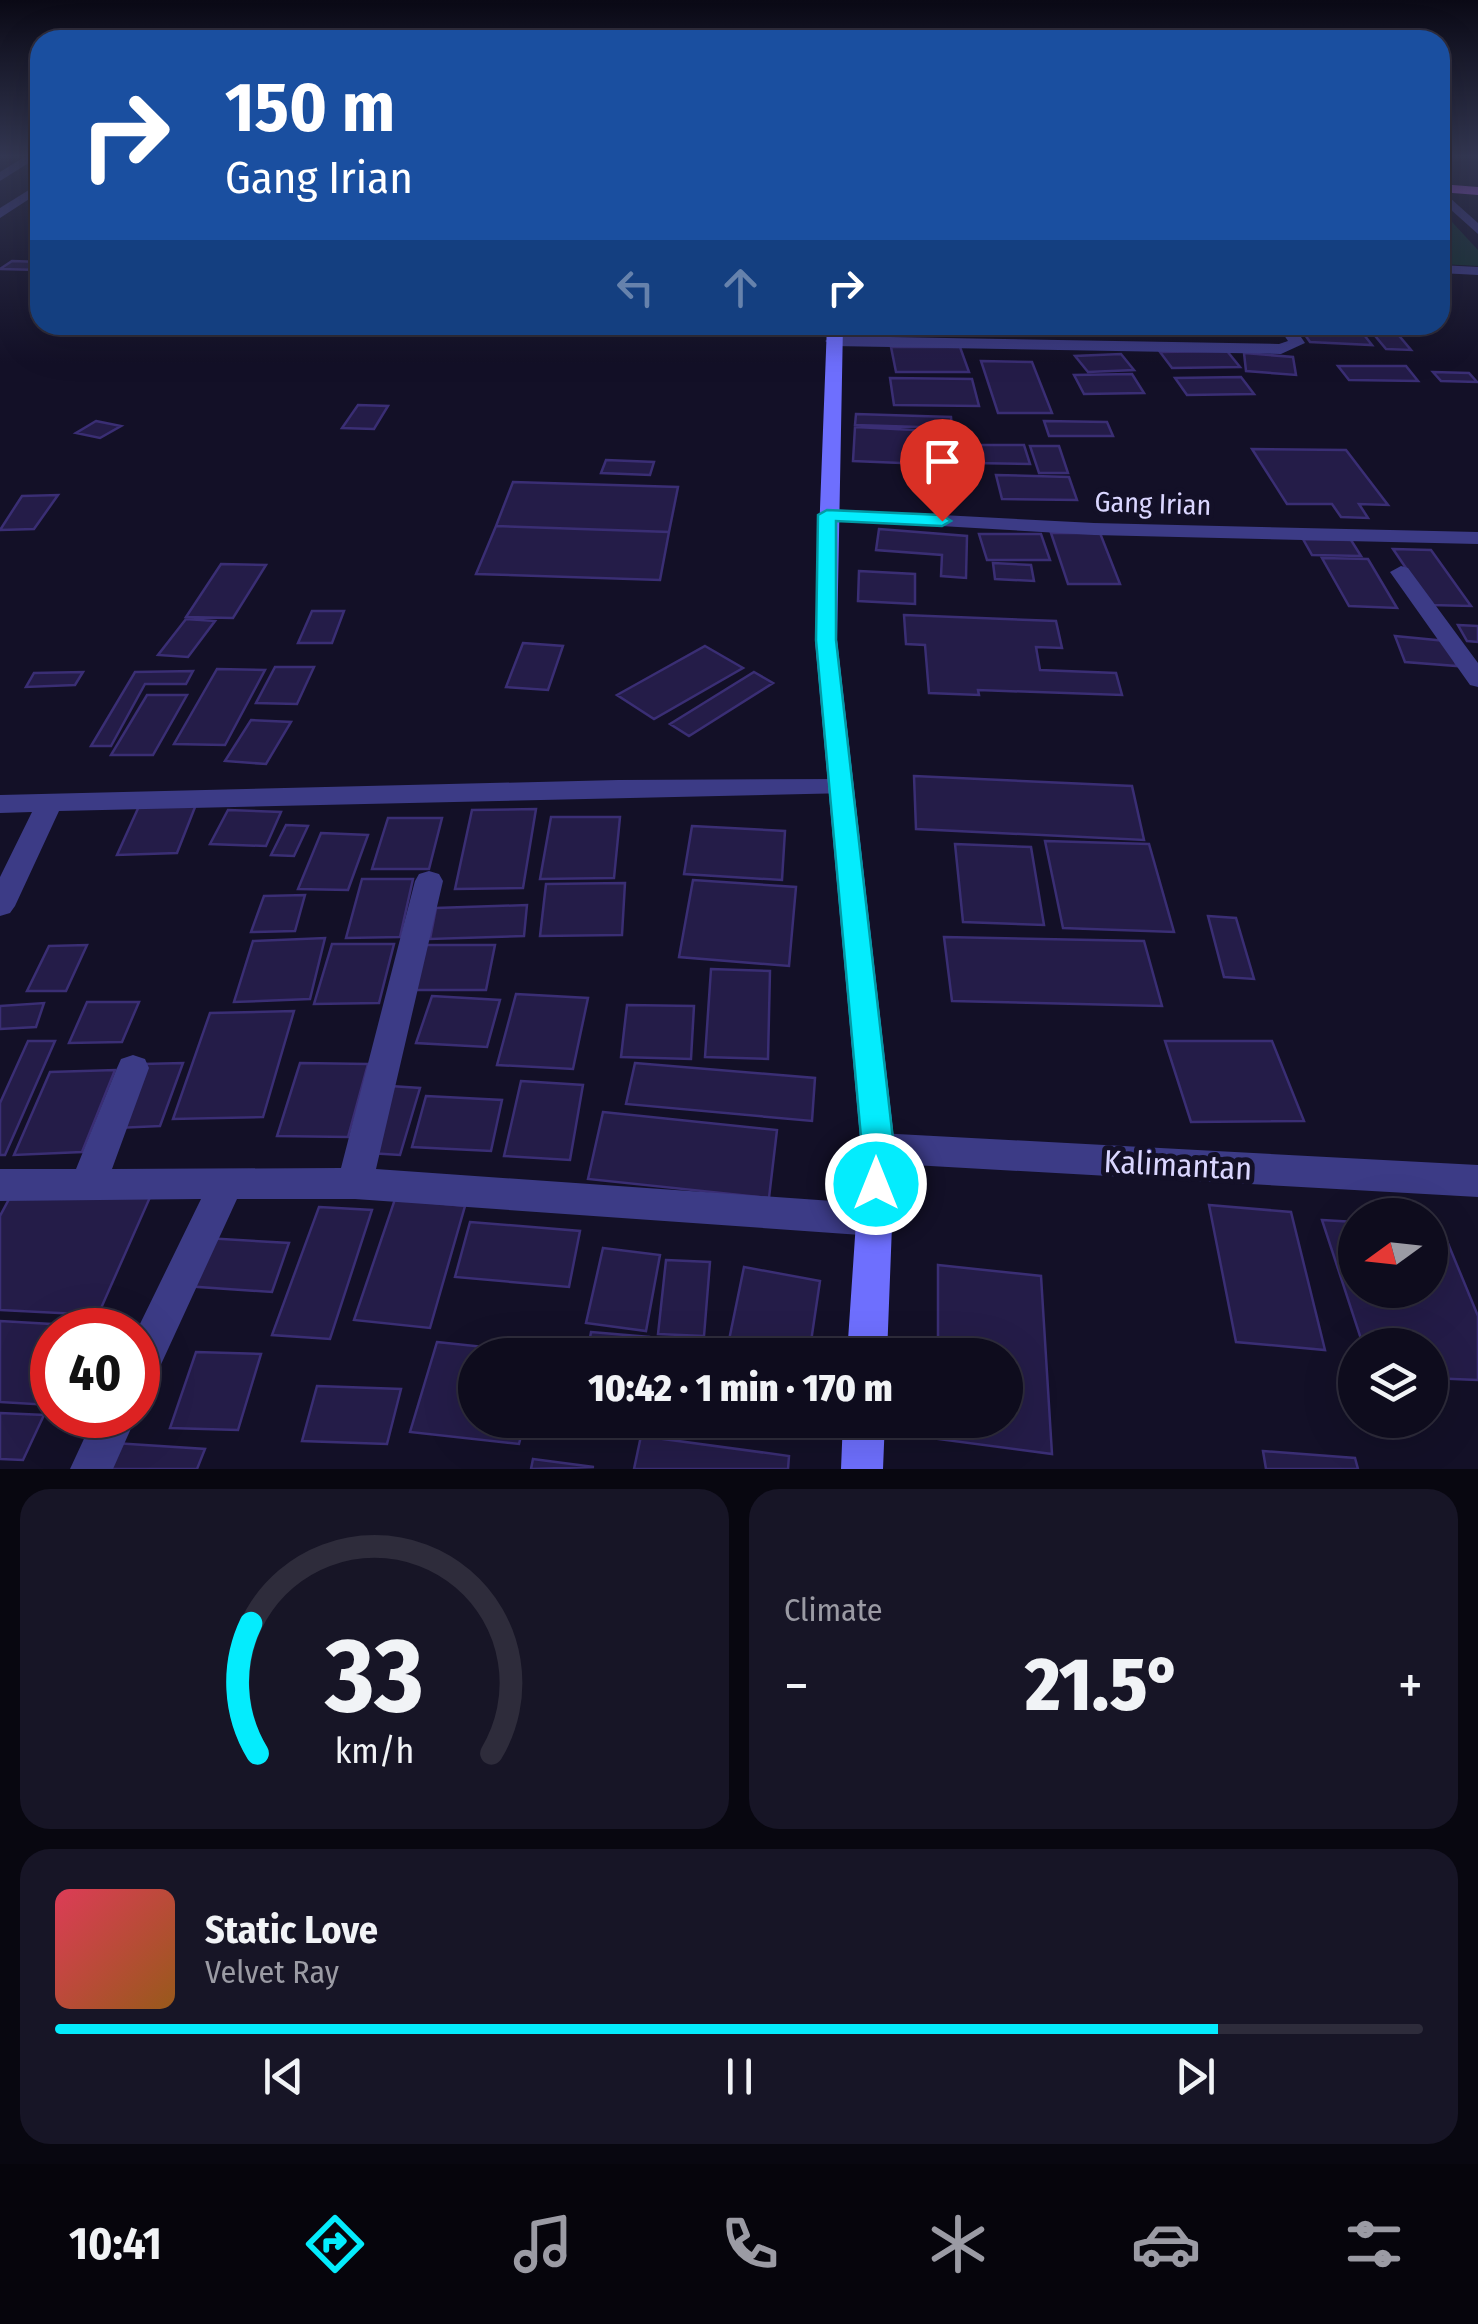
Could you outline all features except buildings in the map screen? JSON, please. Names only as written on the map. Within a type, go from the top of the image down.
[{"type":"street","points":[[1450,270],[1478,271]]},
{"type":"street","points":[[834,335],[826,640],[878,1148],[868,1338]]},
{"type":"street","points":[[890,335],[1281,349],[1297,343],[1292,335]]},
{"type":"street","name":"Gang Irian","points":[[827,515],[1094,529],[1478,538]]},
{"type":"street","points":[[1400,572],[1478,680]]},
{"type":"street","points":[[0,804],[618,788],[841,788]]},
{"type":"street","points":[[0,906],[52,801]]},
{"type":"street","points":[[355,1183],[429,881]]},
{"type":"street","points":[[90,1182],[133,1068]]},
{"type":"street","name":"Kalimantan","points":[[878,1148],[1476,1187]]},
{"type":"street","points":[[0,1185],[355,1183],[874,1220]]},
{"type":"street","points":[[160,1324],[226,1185]]},
{"type":"street","points":[[90,1469],[105,1438]]},
{"type":"street","points":[[862,1469],[863,1438]]},
{"type":"green space","points":[[1450,226],[1455,226],[1478,250],[1478,266],[1450,265]]},
{"type":"route","points":[[876,1184],[878,1148],[826,640],[827,515],[942,521]]}]
